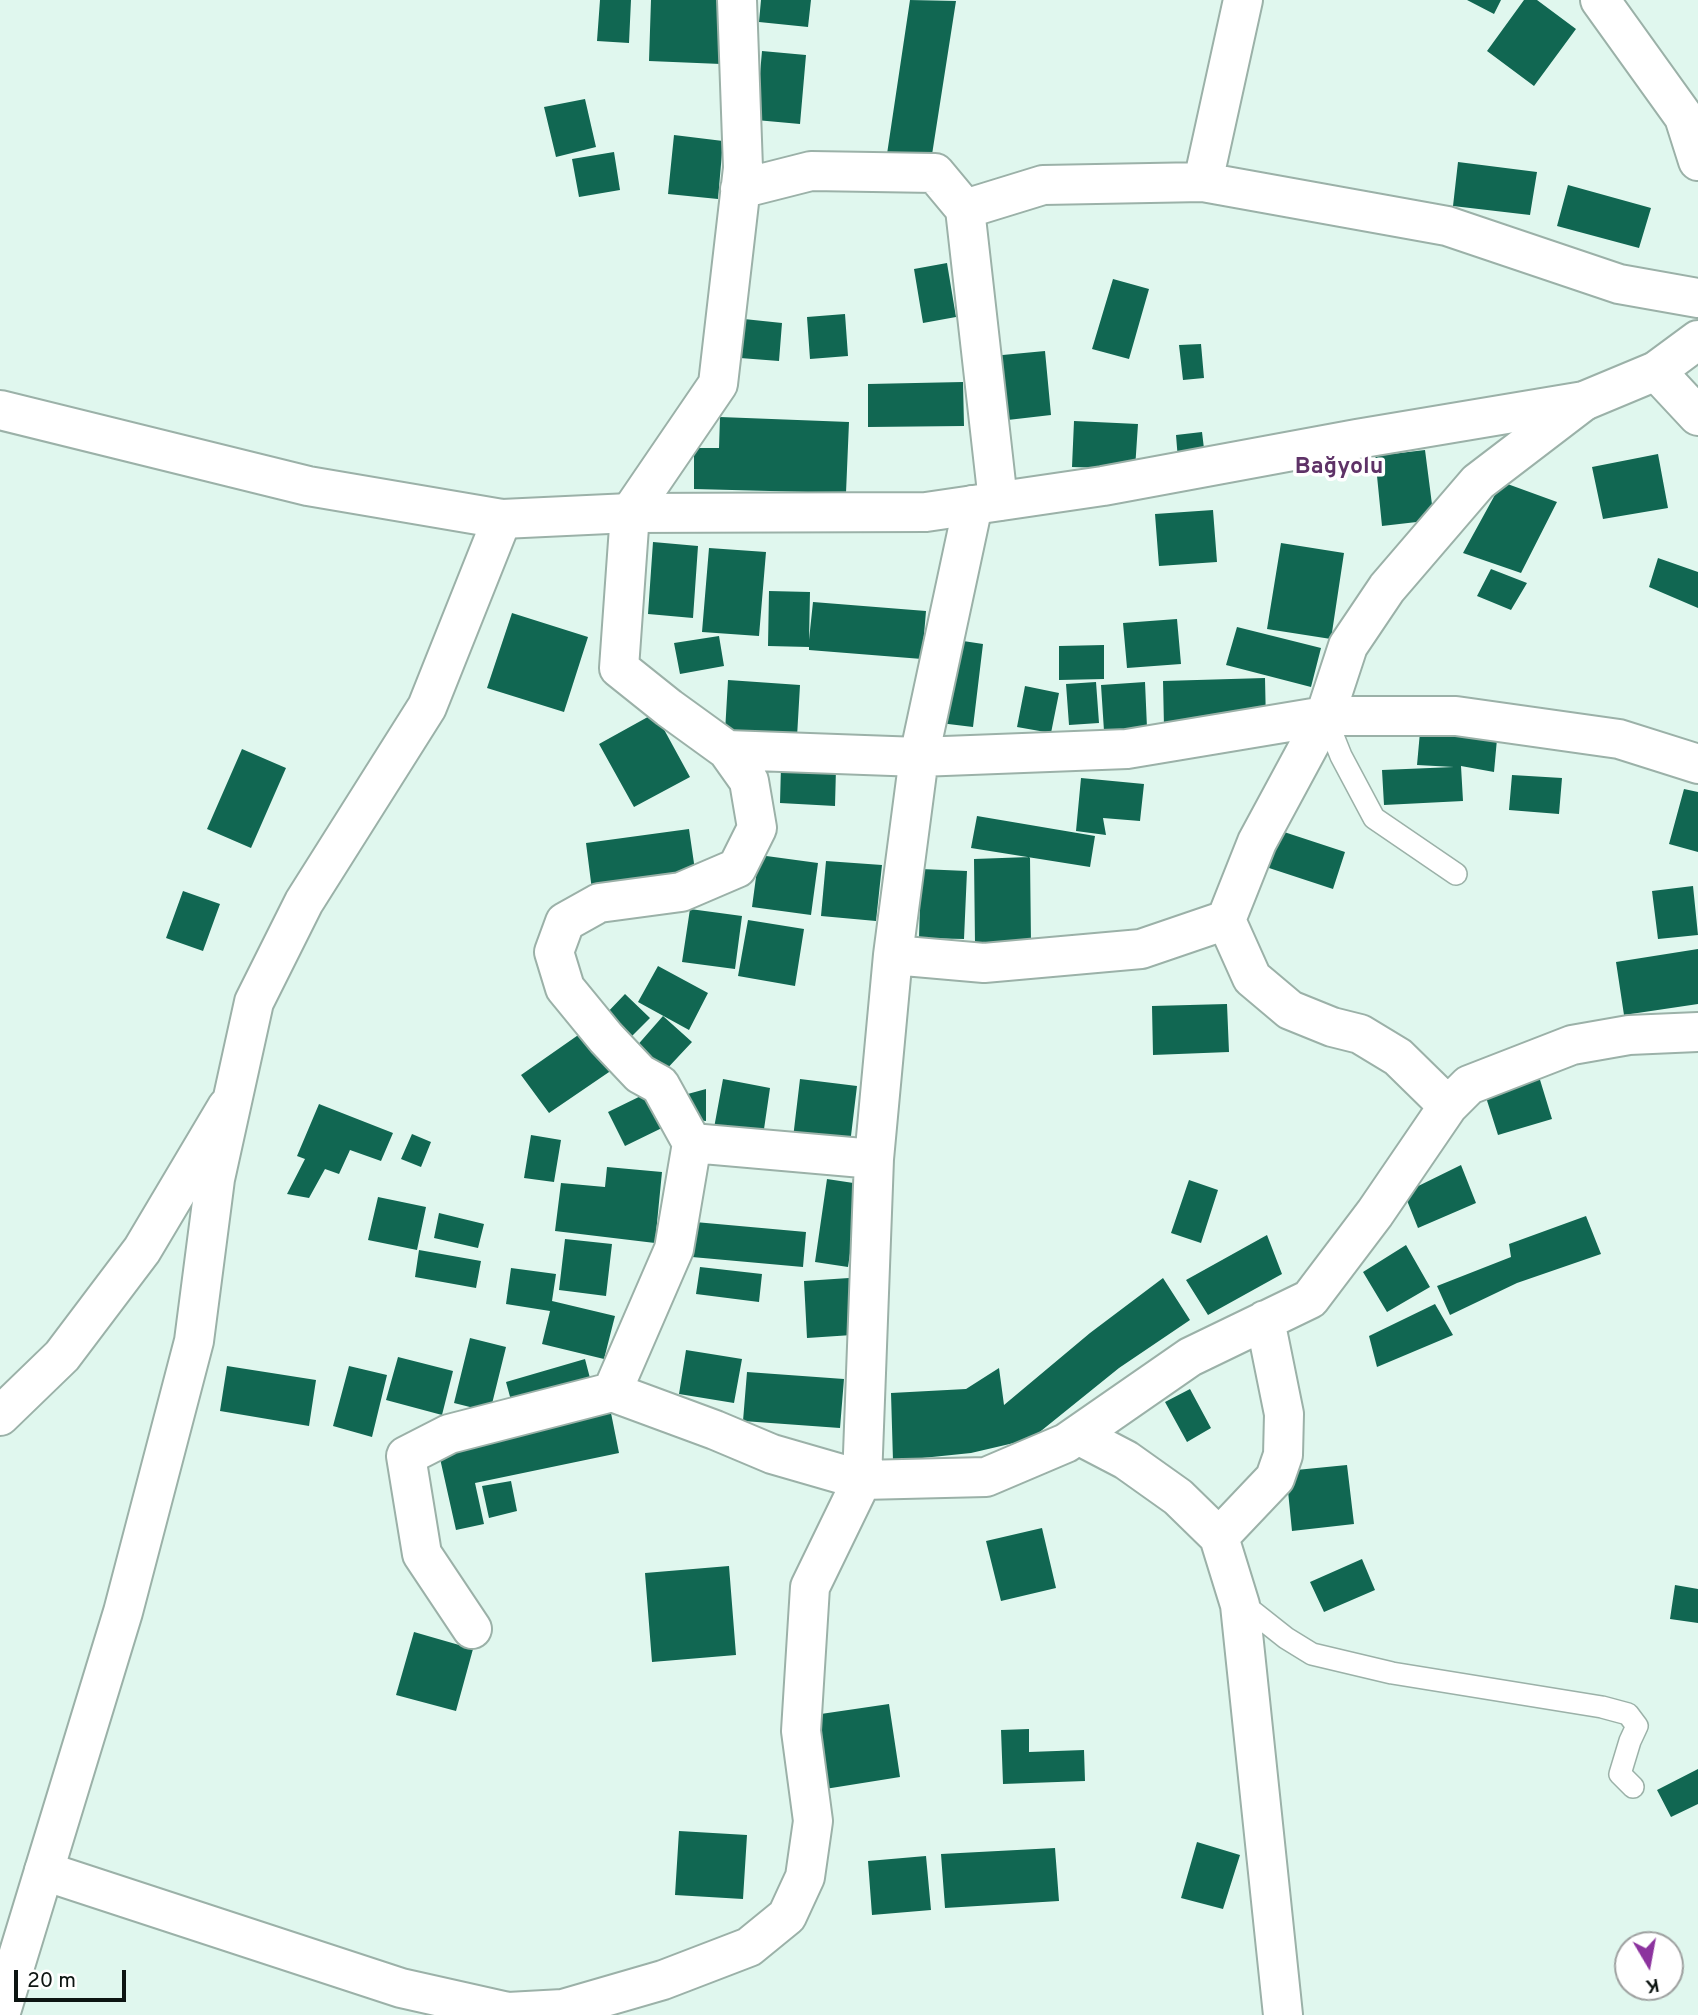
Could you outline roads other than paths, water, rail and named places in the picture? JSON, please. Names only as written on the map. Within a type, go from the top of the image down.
[{"type":"street","points":[[612,1392],[674,1250],[692,1143],[660,1085],[640,1074],[565,988],[554,952],[565,922],[598,903],[681,892],[737,868],[757,828],[749,781],[727,750],[619,668],[630,513],[718,384],[743,168],[737,0]]},
{"type":"street","points":[[1203,183],[1243,0]]},
{"type":"street","points":[[1600,0],[1684,117],[1698,160]]},
{"type":"street","points":[[44,1871],[401,1988],[508,2011],[563,2009],[663,1980],[749,1947],[787,1916],[805,1877],[813,1821],[801,1731],[810,1587],[862,1480],[874,1159],[893,955],[919,757],[986,503],[965,209],[935,173],[811,171],[740,188]]},
{"type":"street","points":[[965,209],[1043,185],[1203,183],[1447,226],[1619,284],[1698,298]]},
{"type":"street","points":[[0,410],[308,486],[502,520],[630,513],[926,512],[1103,486],[1584,401],[1656,371],[1698,340]]},
{"type":"street","points":[[1656,371],[1698,416]]},
{"type":"street","points":[[1448,1107],[1398,1057],[1360,1034],[1332,1027],[1290,1010],[1252,978],[1226,920],[1257,842],[1325,716],[1348,646],[1387,588],[1478,482],[1584,401]]},
{"type":"street","points":[[0,2015],[122,1612],[194,1341],[215,1179],[254,1002],[304,902],[427,707],[502,520]]},
{"type":"street","points":[[727,750],[919,757],[1127,749],[1325,716],[1469,718],[1619,738],[1698,764]]},
{"type":"street","points":[[893,955],[984,963],[1141,949],[1226,920]]},
{"type":"street","points":[[472,1629],[422,1554],[406,1456],[449,1434],[612,1392],[772,1454],[862,1480],[986,1477],[1066,1443],[1189,1357],[1310,1299],[1375,1213],[1448,1107],[1469,1085],[1572,1045],[1629,1035],[1698,1032]]},
{"type":"street","points":[[0,1416],[62,1356],[142,1250],[232,1099]]},
{"type":"street","points":[[692,1143],[874,1159]]},
{"type":"street","points":[[1219,1538],[1275,1478],[1283,1455],[1284,1414],[1265,1320]]},
{"type":"street","points":[[1077,1435],[1126,1460],[1178,1497],[1219,1538],[1238,1600],[1283,2015]]},
{"type":"lane","points":[[1325,716],[1341,756],[1374,818],[1456,874]]},
{"type":"lane","points":[[1238,1600],[1286,1638],[1312,1654],[1392,1673],[1602,1707],[1628,1714],[1637,1726],[1620,1774],[1633,1787]]},
{"type":"district","name":"Bağyolu","points":[[1339,468]]}]
